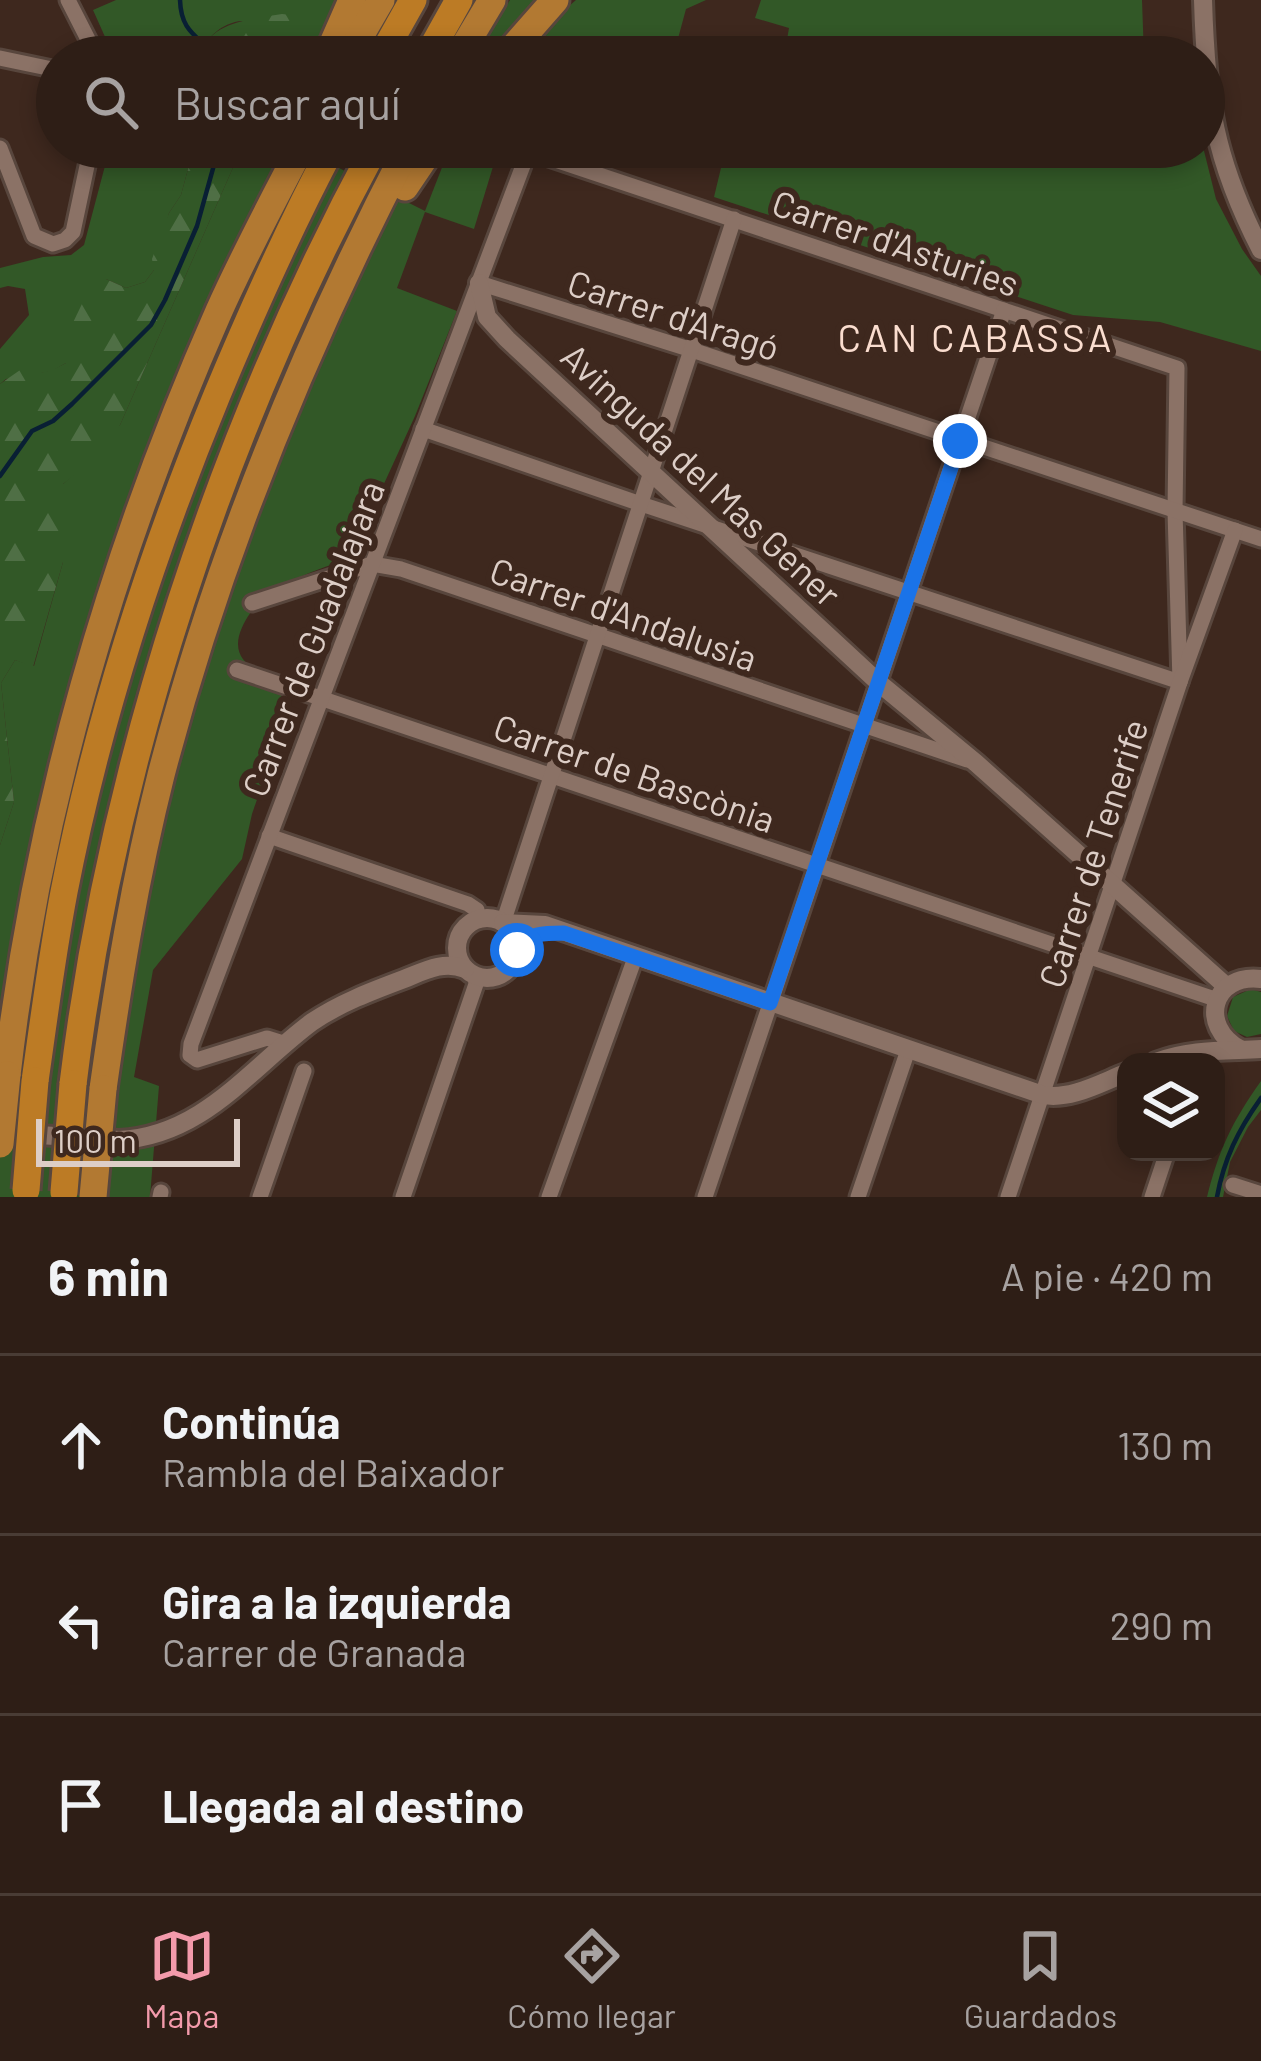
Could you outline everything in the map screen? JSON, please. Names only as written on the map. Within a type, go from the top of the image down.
[{"type":"highway","points":[[336,36],[352,0]]},
{"type":"highway","points":[[360,36],[381,0]]},
{"type":"highway","points":[[393,36],[413,0]]},
{"type":"highway","points":[[439,36],[459,0]]},
{"type":"highway","points":[[471,36],[492,0]]},
{"type":"highway","points":[[523,36],[555,0]]},
{"type":"highway","points":[[26,1194],[17,986],[62,773],[101,626],[142,505],[275,168]]},
{"type":"highway","points":[[220,309],[290,168]]},
{"type":"highway","points":[[0,1144],[49,979],[68,872],[141,602],[187,469],[250,316],[321,168]]},
{"type":"highway","points":[[63,1195],[82,1016],[110,862],[178,612],[254,406],[364,168]]},
{"type":"highway","points":[[93,1197],[103,1089],[142,856],[177,716],[233,537],[325,316],[398,168]]},
{"type":"highway","points":[[298,380],[418,168]]},
{"type":"street","points":[[68,0],[86,36]]},
{"type":"street","points":[[1203,0],[1204,36]]},
{"type":"street","points":[[0,58],[36,66]]},
{"type":"street","points":[[0,148],[34,236],[53,244],[73,232],[87,168]]},
{"type":"street","points":[[1225,165],[1261,250]]},
{"type":"street","name":"Carrer de Guadalajara","points":[[286,1044],[267,1038],[209,1058],[197,1060],[190,1055],[190,1044],[522,168]]},
{"type":"street","name":"Carrer d'Asturies","points":[[585,168],[1177,368],[1175,511]]},
{"type":"street","points":[[503,923],[734,219]]},
{"type":"street","name":"Carrer d'Aragó","points":[[479,283],[1261,539]]},
{"type":"street","name":"Avinguda del Mas Gener","points":[[479,283],[487,316],[507,340],[879,682],[1232,993],[1222,1036],[1240,1049]]},
{"type":"street","points":[[705,1197],[1004,310]]},
{"type":"street","points":[[423,429],[1180,682],[1175,511]]},
{"type":"street","name":"Carrer de Tenerife","points":[[1008,1197],[1048,1096],[1112,885],[1235,530]]},
{"type":"street","points":[[252,603],[372,564]]},
{"type":"street","name":"Carrer d'Andalusia","points":[[372,564],[400,569],[976,763]]},
{"type":"street","name":"Carrer de Bascònia","points":[[237,670],[1089,956],[1232,993]]},
{"type":"street","points":[[269,836],[468,904],[477,910],[477,919]]},
{"type":"street","points":[[0,1132],[119,1140],[152,1135],[206,1111],[330,1011],[434,968],[454,964],[489,977],[504,972],[512,965],[517,947],[511,930],[487,917],[477,919],[434,968]]},
{"type":"street","points":[[503,923],[534,922],[1048,1096],[1067,1095],[1117,1076]]},
{"type":"street","points":[[517,947],[534,935],[564,933]]},
{"type":"street","points":[[403,1197],[476,984],[458,955],[458,940]]},
{"type":"street","points":[[548,1197],[636,955]]},
{"type":"street","points":[[1180,1053],[1211,1030],[1232,993],[1261,964]]},
{"type":"street","points":[[1222,1053],[1261,1049]]},
{"type":"street","points":[[858,1197],[908,1050]]},
{"type":"street","points":[[260,1197],[304,1071]]},
{"type":"street","points":[[1152,1197],[1164,1161]]},
{"type":"street","points":[[1233,1184],[1261,1194]]},
{"type":"green space","points":[[116,0],[338,0],[323,36],[302,36],[242,21],[213,36],[105,36],[93,10]]},
{"type":"green space","points":[[510,0],[540,0],[507,36],[488,36]]},
{"type":"green space","points":[[576,0],[706,0],[686,9],[679,36],[535,36]]},
{"type":"green space","points":[[761,0],[1142,0],[1143,36],[788,36],[789,28],[755,18]]},
{"type":"green space","points":[[301,16],[307,20],[309,36],[212,36],[245,20]]},
{"type":"green space","points":[[104,168],[188,168],[181,195],[169,213],[154,270],[145,282],[126,288],[106,279],[66,363],[0,384],[0,349],[29,315],[25,289],[0,288],[0,268],[71,255],[84,245]]},
{"type":"green space","points":[[188,168],[233,168],[120,425],[105,451],[63,484],[63,562],[33,667],[15,660],[1,683],[14,802],[0,845],[0,384],[23,368],[44,372],[66,363],[61,356],[68,333],[93,281],[106,279],[126,288],[145,282],[154,270],[152,259],[169,213],[181,195]]},
{"type":"green space","points":[[233,168],[339,168],[425,211],[442,168],[493,168],[474,229],[425,212],[397,288],[457,311],[350,558],[269,595],[256,606],[239,636],[238,647],[248,664],[297,683],[252,814],[242,859],[153,970],[134,1077],[159,1086],[150,1197],[0,1197],[0,845],[14,802],[1,683],[15,660],[34,666],[63,562],[63,484],[120,425]]},
{"type":"green space","points":[[721,168],[1208,168],[1216,199],[1261,276],[1261,351],[1160,322],[1073,315],[714,197]]},
{"type":"green space","points":[[1251,989],[1261,992],[1261,1034],[1247,1037],[1234,1031],[1227,1016],[1233,997]]},
{"type":"green space","points":[[1261,1081],[1261,1110],[1230,1162],[1223,1197],[1207,1197],[1216,1164],[1225,1161],[1225,1143]]},
{"type":"waterway","points":[[180,0],[187,26],[195,36]]},
{"type":"waterway","points":[[0,476],[32,431],[53,421],[151,325],[197,226],[213,168]]},
{"type":"waterway","points":[[1217,1197],[1233,1145],[1261,1098]]},
{"type":"district","name":"CAN CABASSA","points":[[976,336]]},
{"type":"route","points":[[517,950],[534,935],[564,933],[770,1003],[960,441]]}]
